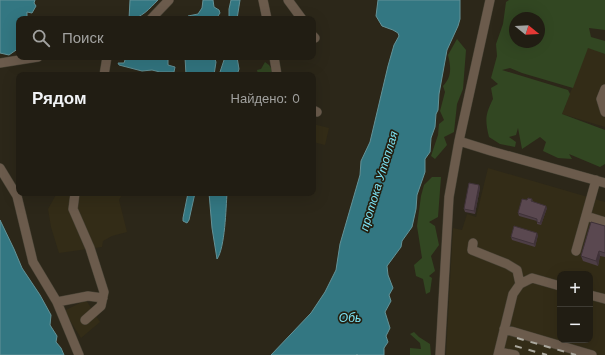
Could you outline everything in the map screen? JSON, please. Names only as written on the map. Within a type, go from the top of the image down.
[{"type":"street","points":[[154,16],[169,0]]},
{"type":"street","points":[[263,0],[266,16]]},
{"type":"street","points":[[288,0],[300,16]]},
{"type":"street","points":[[440,355],[449,197],[459,141],[490,0]]},
{"type":"street","points":[[0,63],[19,60]]},
{"type":"street","points":[[104,72],[106,60]]},
{"type":"street","points":[[275,60],[277,72]]},
{"type":"street","points":[[605,88],[601,99],[605,112]]},
{"type":"street","points":[[459,141],[600,182],[586,216],[576,251]]},
{"type":"street","points":[[0,168],[16,194]]},
{"type":"street","points":[[17,196],[33,262],[57,302],[79,355]]},
{"type":"street","points":[[75,196],[73,209],[90,248],[104,292],[101,306],[85,320]]},
{"type":"street","points":[[586,216],[605,222]]},
{"type":"street","points":[[473,243],[472,250],[507,264],[517,270],[520,284]]},
{"type":"street","points":[[515,355],[499,354],[513,294],[520,284],[532,278],[557,285]]},
{"type":"street","points":[[57,302],[88,296],[102,298]]},
{"type":"street","points":[[593,296],[605,299]]},
{"type":"street","points":[[504,329],[592,355]]},
{"type":"shaded area","points":[[588,47],[605,54],[605,127],[562,114]]},
{"type":"shaded area","points":[[316,125],[329,128],[325,145],[316,143]]},
{"type":"shaded area","points":[[488,168],[605,202],[605,355],[446,355],[453,228],[462,230],[467,214],[476,217]]},
{"type":"shaded area","points":[[55,196],[121,196],[119,200],[127,232],[112,236],[103,241],[102,247],[59,253],[51,227],[48,209]]},
{"type":"shaded area","points":[[86,300],[100,322],[81,338],[64,311]]},
{"type":"green space","points":[[509,0],[605,0],[605,30],[589,28],[591,37],[605,41],[605,54],[588,48],[573,88],[510,68],[502,70],[568,90],[570,94],[562,114],[605,130],[605,164],[600,167],[569,154],[572,159],[558,158],[543,151],[546,142],[540,137],[522,149],[518,128],[516,135],[509,137],[516,142],[515,147],[500,144],[489,137],[486,118],[488,109],[493,99],[491,88],[498,84],[491,78],[497,56],[496,44],[503,24],[506,2]]},
{"type":"green space","points":[[457,39],[466,50],[463,89],[457,104],[454,132],[444,137],[447,145],[435,159],[431,156],[438,135],[439,124],[444,120],[440,111],[445,92],[443,86],[448,79],[450,72],[448,55]]},
{"type":"green space","points":[[265,62],[273,72],[257,72],[257,70],[261,69]]},
{"type":"green space","points":[[432,177],[441,177],[438,217],[429,222],[435,226],[439,245],[431,256],[435,271],[429,276],[432,278],[430,292],[426,294],[423,279],[416,276],[414,265],[422,258],[417,226],[421,196],[424,185]]},
{"type":"green space","points":[[414,332],[430,344],[431,355],[410,355],[410,348],[421,349],[420,343],[410,334]]},
{"type":"water","points":[[0,0],[35,0],[34,3],[36,6],[32,13],[27,12],[27,16],[16,16],[16,50],[9,55],[0,53]]},
{"type":"water","points":[[130,0],[158,0],[141,15],[129,16]]},
{"type":"water","points":[[203,0],[213,0],[214,7],[219,10],[220,13],[218,16],[188,16],[198,14],[202,8]]},
{"type":"water","points":[[231,0],[240,0],[237,16],[229,16]]},
{"type":"water","name":"Обь","points":[[378,0],[460,0],[460,19],[447,50],[435,127],[431,138],[430,152],[425,159],[425,172],[417,195],[412,227],[402,241],[401,247],[387,266],[388,275],[393,288],[389,295],[391,301],[385,312],[390,328],[386,336],[388,342],[384,348],[384,355],[271,355],[311,313],[325,292],[336,270],[340,244],[360,175],[361,161],[370,142],[388,66],[394,45],[399,36],[398,33],[393,30],[382,26],[376,16]]},
{"type":"water","points":[[125,60],[168,60],[168,65],[175,67],[174,72],[160,72],[152,70],[142,71],[119,65],[118,63],[124,63]]},
{"type":"water","points":[[185,60],[215,60],[216,62],[214,72],[186,72]]},
{"type":"water","points":[[224,60],[238,60],[238,72],[220,72]]},
{"type":"water","points":[[187,196],[194,196],[187,223],[183,221]]},
{"type":"water","points":[[209,196],[227,196],[226,218],[222,246],[217,259]]},
{"type":"water","points":[[0,220],[22,268],[51,315],[50,325],[57,336],[56,342],[64,355],[0,355]]},
{"type":"building","points":[[469,183],[479,185],[474,211],[464,209]]},
{"type":"building","points":[[528,198],[532,199],[531,201],[546,206],[540,223],[537,222],[537,219],[518,213],[522,199],[527,200]]},
{"type":"building","points":[[591,222],[605,226],[605,253],[599,251],[596,261],[581,256]]},
{"type":"building","points":[[514,226],[537,233],[534,244],[511,237]]},
{"type":"railway","points":[[517,338],[576,355]]},
{"type":"railway","points":[[515,346],[547,355]]},
{"type":"water label","name":"протока Утоплая","points":[[379,181]]}]
